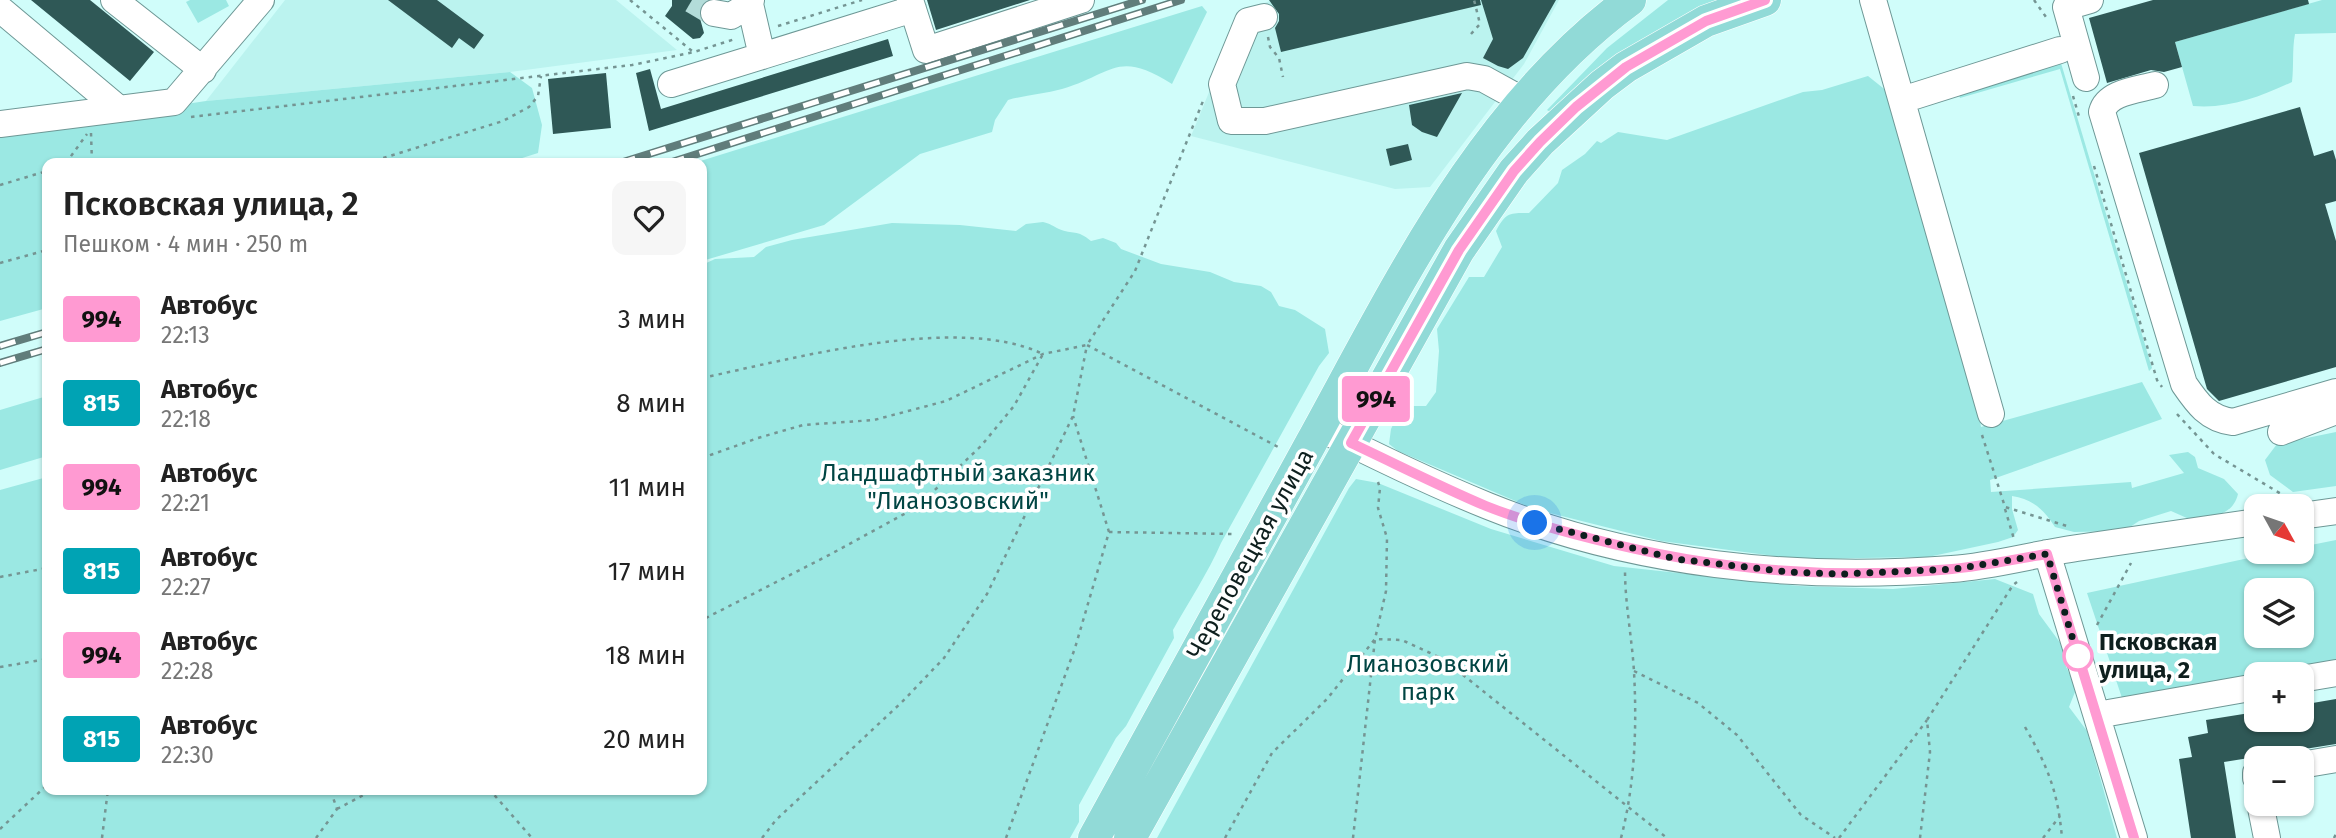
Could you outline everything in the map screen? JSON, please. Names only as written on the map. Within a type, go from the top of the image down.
[{"type":"main road","name":"Череповецкая улица","points":[[1094,838],[1430,231],[1465,177],[1524,101],[1589,33],[1630,0]]},
{"type":"main road","name":"Череповецкая улица","points":[[1130,838],[1459,250],[1514,171],[1576,107],[1626,67],[1706,21],[1765,0]]},
{"type":"street","points":[[114,0],[203,70]]},
{"type":"street","points":[[0,124],[174,102],[261,0]]},
{"type":"street","points":[[671,84],[759,44],[912,4],[926,50],[1081,0]]},
{"type":"street","points":[[1873,0],[1991,414]]},
{"type":"street","points":[[2085,78],[2066,7],[2090,0]]},
{"type":"street","points":[[714,13],[731,16],[750,2],[759,44]]},
{"type":"street","points":[[0,9],[119,109]]},
{"type":"street","points":[[1264,18],[1248,21],[1223,84],[1231,121],[1265,121],[1467,76],[1484,79],[1524,101]]},
{"type":"street","points":[[1902,100],[2060,50]]},
{"type":"street","points":[[2155,85],[2111,98],[2102,112],[2184,384],[2197,403],[2210,415],[2233,422],[2336,392]]},
{"type":"street","points":[[2281,432],[2336,411]]},
{"type":"street","points":[[1319,428],[1487,506],[1579,536],[1676,559],[1789,572],[1842,574],[1955,569],[2244,525]]},
{"type":"street","points":[[2314,514],[2336,511]]},
{"type":"street","points":[[2047,554],[2134,838]]},
{"type":"street","points":[[2314,677],[2336,673]]},
{"type":"street","points":[[2097,715],[2244,689]]},
{"type":"street","points":[[2314,763],[2336,759]]},
{"type":"street","points":[[2263,816],[2267,838]]},
{"type":"path","points":[[630,0],[694,52]]},
{"type":"path","points":[[183,118],[632,65],[694,52],[759,44],[862,0]]},
{"type":"path","points":[[1471,34],[1480,24],[1474,0]]},
{"type":"path","points":[[383,158],[503,121],[529,107],[538,96],[541,76]]},
{"type":"path","points":[[762,838],[776,820],[902,702],[944,658],[987,594],[1073,416],[1087,345],[1135,271],[1204,99]]},
{"type":"path","points":[[70,158],[91,128],[92,158]]},
{"type":"path","points":[[0,185],[42,172]]},
{"type":"path","points":[[0,263],[42,251]]},
{"type":"path","points":[[707,377],[840,348],[902,341],[993,341],[1025,345],[1043,354]]},
{"type":"path","points":[[707,456],[803,425],[874,420],[946,401],[1043,354],[1087,345],[1282,449]]},
{"type":"path","points":[[707,617],[917,507],[981,446],[1014,406],[1043,354]]},
{"type":"path","points":[[1006,838],[1075,648],[1109,533],[1073,416]]},
{"type":"path","points":[[1353,838],[1375,639],[1386,591],[1387,538],[1378,508],[1378,483],[1382,473]]},
{"type":"path","points":[[2000,491],[2015,541]]},
{"type":"path","points":[[2005,507],[2070,527],[2059,530]]},
{"type":"path","points":[[1109,533],[1234,534]]},
{"type":"path","points":[[2097,625],[2132,562]]},
{"type":"path","points":[[1622,838],[1629,808],[1636,730],[1625,568]]},
{"type":"path","points":[[0,577],[42,569]]},
{"type":"path","points":[[1634,671],[1698,703],[1737,735],[1801,815],[1837,838],[1927,720],[2012,585],[2023,578]]},
{"type":"path","points":[[1375,639],[1402,640],[1443,659],[1667,838]]},
{"type":"path","points":[[1225,838],[1272,753],[1327,699],[1375,639]]},
{"type":"path","points":[[0,667],[42,660]]},
{"type":"path","points":[[1920,838],[1930,752],[1927,720]]},
{"type":"path","points":[[2025,727],[2038,749],[2056,792],[2062,838]]},
{"type":"path","points":[[0,829],[42,790]]},
{"type":"path","points":[[102,838],[107,795]]},
{"type":"path","points":[[332,795],[337,809]]},
{"type":"path","points":[[316,838],[337,809],[364,795]]},
{"type":"path","points":[[494,795],[532,838]]},
{"type":"path","points":[[2043,838],[2060,815]]},
{"type":"shaded area","points":[[285,0],[616,0],[677,50],[510,72],[206,101]]},
{"type":"shaded area","points":[[1272,0],[1559,0],[1524,64],[1430,187],[1395,189],[1191,136],[1242,12]]},
{"type":"green space","points":[[226,0],[229,6],[198,23],[186,2]]},
{"type":"green space","points":[[1668,0],[1726,0],[1552,113],[1547,110],[1607,48]]},
{"type":"green space","points":[[2322,0],[2336,0],[2336,33],[2295,34],[2292,82],[2244,101],[2219,106],[2193,106],[2175,42]]},
{"type":"green space","points":[[1202,6],[1207,12],[1172,84],[1139,68],[1126,66],[1062,89],[1008,100],[995,120],[992,132],[920,154],[824,225],[707,260],[707,159]]},
{"type":"green space","points":[[2061,63],[2152,368],[2149,371],[2060,69],[1960,98],[1957,90]]},
{"type":"green space","points":[[510,72],[532,88],[542,125],[538,153],[522,158],[42,158],[42,309],[0,321],[0,132],[206,101]]},
{"type":"green space","points":[[1868,76],[1898,100],[1972,371],[1981,427],[2142,382],[2162,419],[1990,480],[1991,492],[2131,482],[2132,488],[2184,473],[2169,455],[2188,452],[2195,457],[2198,468],[2224,479],[2238,494],[2228,510],[2196,522],[2171,511],[2139,521],[2124,531],[2074,532],[2055,527],[2037,506],[2012,496],[2012,509],[2018,530],[2013,537],[1998,542],[1928,557],[1796,559],[1661,541],[1534,509],[1398,451],[1389,444],[1391,429],[1402,406],[1426,406],[1436,392],[1439,351],[1437,329],[1469,277],[1484,277],[1502,247],[1496,231],[1500,225],[1509,215],[1529,213],[1558,183],[1562,170],[1585,154],[1597,141],[1601,143],[1618,132],[1667,140],[1803,92],[1822,90]]},
{"type":"green space","name":"Ландшафтный заказник \"Лианозовский\"","points":[[1043,222],[1082,235],[1091,241],[1103,238],[1116,243],[1121,249],[1161,264],[1210,272],[1234,282],[1261,286],[1271,292],[1279,306],[1295,310],[1325,329],[1329,353],[1319,366],[1173,630],[1174,638],[1126,726],[1116,738],[1079,805],[1079,822],[1070,838],[0,838],[0,490],[42,478],[42,795],[707,795],[707,263],[715,259],[754,257],[766,247],[792,240],[892,223],[960,225],[1016,231],[1026,224]]},
{"type":"green space","points":[[42,397],[42,457],[0,470],[0,410]]},
{"type":"green space","points":[[2336,432],[2336,486],[2293,492],[2270,475],[2265,460],[2277,444]]},
{"type":"green space","name":"Лианозовский парк","points":[[1356,479],[1378,483],[1491,529],[1614,566],[1799,586],[1893,589],[1995,579],[2033,594],[2039,614],[2064,648],[2064,662],[2075,692],[2069,707],[2087,731],[2117,838],[1157,838]]},
{"type":"green space","points":[[2336,540],[2336,673],[2314,673],[2314,662],[2244,662],[2244,689],[2126,710],[2087,593],[2244,559],[2244,564],[2314,564],[2314,544]]},
{"type":"building","points":[[31,0],[90,0],[154,52],[130,81]]},
{"type":"building","points":[[388,0],[437,0],[484,35],[474,49],[459,38],[452,48]]},
{"type":"building","points":[[672,0],[706,0],[698,11],[704,33],[700,38],[693,39],[665,16],[672,6]]},
{"type":"building","points":[[927,0],[1030,0],[936,30]]},
{"type":"building","points":[[1269,0],[1480,0],[1481,5],[1281,52],[1275,28],[1279,14]]},
{"type":"building","points":[[1481,0],[1556,0],[1523,58],[1508,69],[1483,58],[1493,39]]},
{"type":"building","points":[[2153,0],[2308,0],[2309,4],[2175,42],[2182,67],[2164,72],[2151,70],[2107,83],[2089,18]]},
{"type":"building","points":[[888,39],[893,56],[649,131],[636,73],[650,69],[661,109]]},
{"type":"building","points":[[606,73],[611,128],[553,134],[548,79]]},
{"type":"building","points":[[1462,93],[1437,137],[1412,125],[1409,105]]},
{"type":"building","points":[[2300,107],[2314,156],[2333,150],[2336,160],[2336,201],[2325,204],[2336,241],[2336,367],[2219,401],[2207,389],[2139,153]]},
{"type":"building","points":[[1408,144],[1412,160],[1390,166],[1386,149]]},
{"type":"building","points":[[2336,699],[2336,744],[2314,748],[2244,746],[2244,759],[2224,762],[2236,838],[2191,838],[2179,759],[2192,757],[2188,737],[2208,733],[2206,720],[2244,714],[2244,732],[2314,732],[2314,703]]},
{"type":"tunnel","points":[[692,0],[714,13]]},
{"type":"railway","points":[[636,158],[1142,0]]},
{"type":"railway","points":[[685,158],[1181,0]]},
{"type":"railway","points":[[0,346],[42,333]]},
{"type":"railway","points":[[0,363],[42,350]]},
{"type":"bus line","name":"994","points":[[1765,0],[1706,21],[1626,67],[1576,107],[1540,142],[1485,209],[1459,250],[1351,443],[1511,515],[1579,536],[1676,559],[1789,572],[1842,574],[1955,569],[2047,554],[2134,838]]},
{"type":"place","name":"Псковская улица, 2","points":[[2078,656]]},
{"type":"route","points":[[1535,523],[1676,559],[1789,572],[1842,574],[1955,569],[2047,554],[2078,656]]}]
